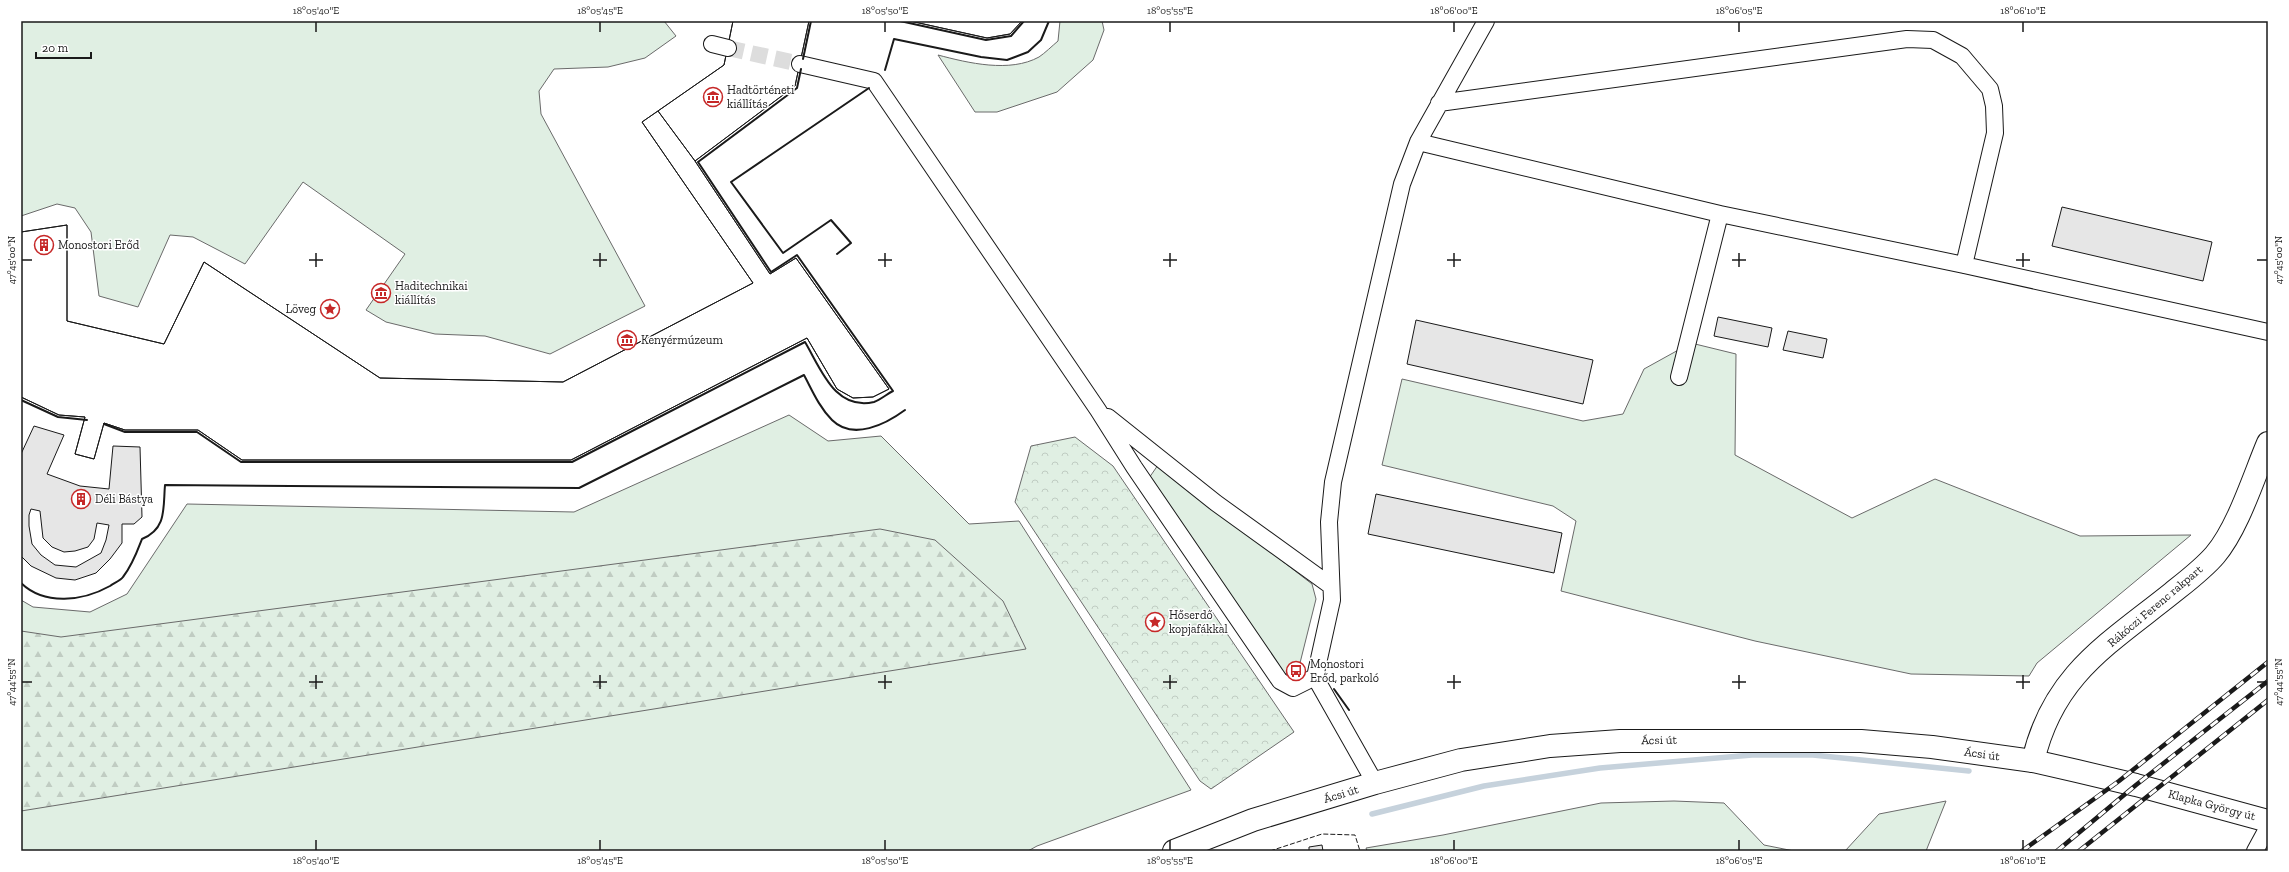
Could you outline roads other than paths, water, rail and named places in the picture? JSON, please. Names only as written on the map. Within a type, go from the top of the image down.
[{"type":"main road","name":"Rákóczi Ferenc rakpart","points":[[2033,761],[2037,742],[2051,708],[2083,665],[2196,573],[2215,555],[2229,534],[2268,443]]},
{"type":"main road","name":"Ácsi út","points":[[1174,851],[1253,820],[1375,783],[1461,760],[1550,746],[1620,741],[1861,741],[1932,747],[2033,761],[2155,790]]},
{"type":"main road","name":"Klapka György út","points":[[2155,790],[2268,821]]},
{"type":"street","points":[[1375,783],[1315,677],[1332,600],[1330,522],[1333,482],[1402,184],[1418,142],[1486,21]]},
{"type":"street","points":[[1439,103],[1907,39],[1933,40],[1962,56],[1990,89],[1994,106],[1994,133],[1964,265]]},
{"type":"street","points":[[800,64],[874,82],[1098,410],[1145,483],[1280,681],[1293,688],[1315,677]]},
{"type":"street","points":[[1418,142],[1720,214],[1964,265],[2268,332]]},
{"type":"street","points":[[1679,377],[1720,214]]},
{"type":"street","points":[[1098,410],[1216,503],[1331,586]]},
{"type":"street","points":[[1145,483],[1149,466],[1162,460]]},
{"type":"street","points":[[2254,851],[2268,827]]},
{"type":"waterway","points":[[1372,814],[1484,786],[1600,768],[1752,755],[1813,755],[1969,771]]},
{"type":"tunnel","points":[[728,48],[800,64]]},
{"type":"railway","points":[[2022,851],[2119,781],[2268,662]]},
{"type":"railway","points":[[2057,851],[2136,785],[2268,681]]},
{"type":"railway","points":[[2079,851],[2268,700]]},
{"type":"place","name":"Hadtörténeti kiállítás","points":[[713,97]]},
{"type":"place","name":"Monostori Erőd","points":[[44,245]]},
{"type":"place","name":"Haditechnikai kiállítás","points":[[381,293]]},
{"type":"place","name":"Löveg","points":[[330,309]]},
{"type":"place","name":"Kenyérmúzeum","points":[[627,340]]},
{"type":"place","name":"Déli Bástya","points":[[81,499]]},
{"type":"place","name":"Hőserdő kopjafákkal","points":[[1155,622]]},
{"type":"place","name":"Monostori Erőd, parkoló","points":[[1296,671]]}]
